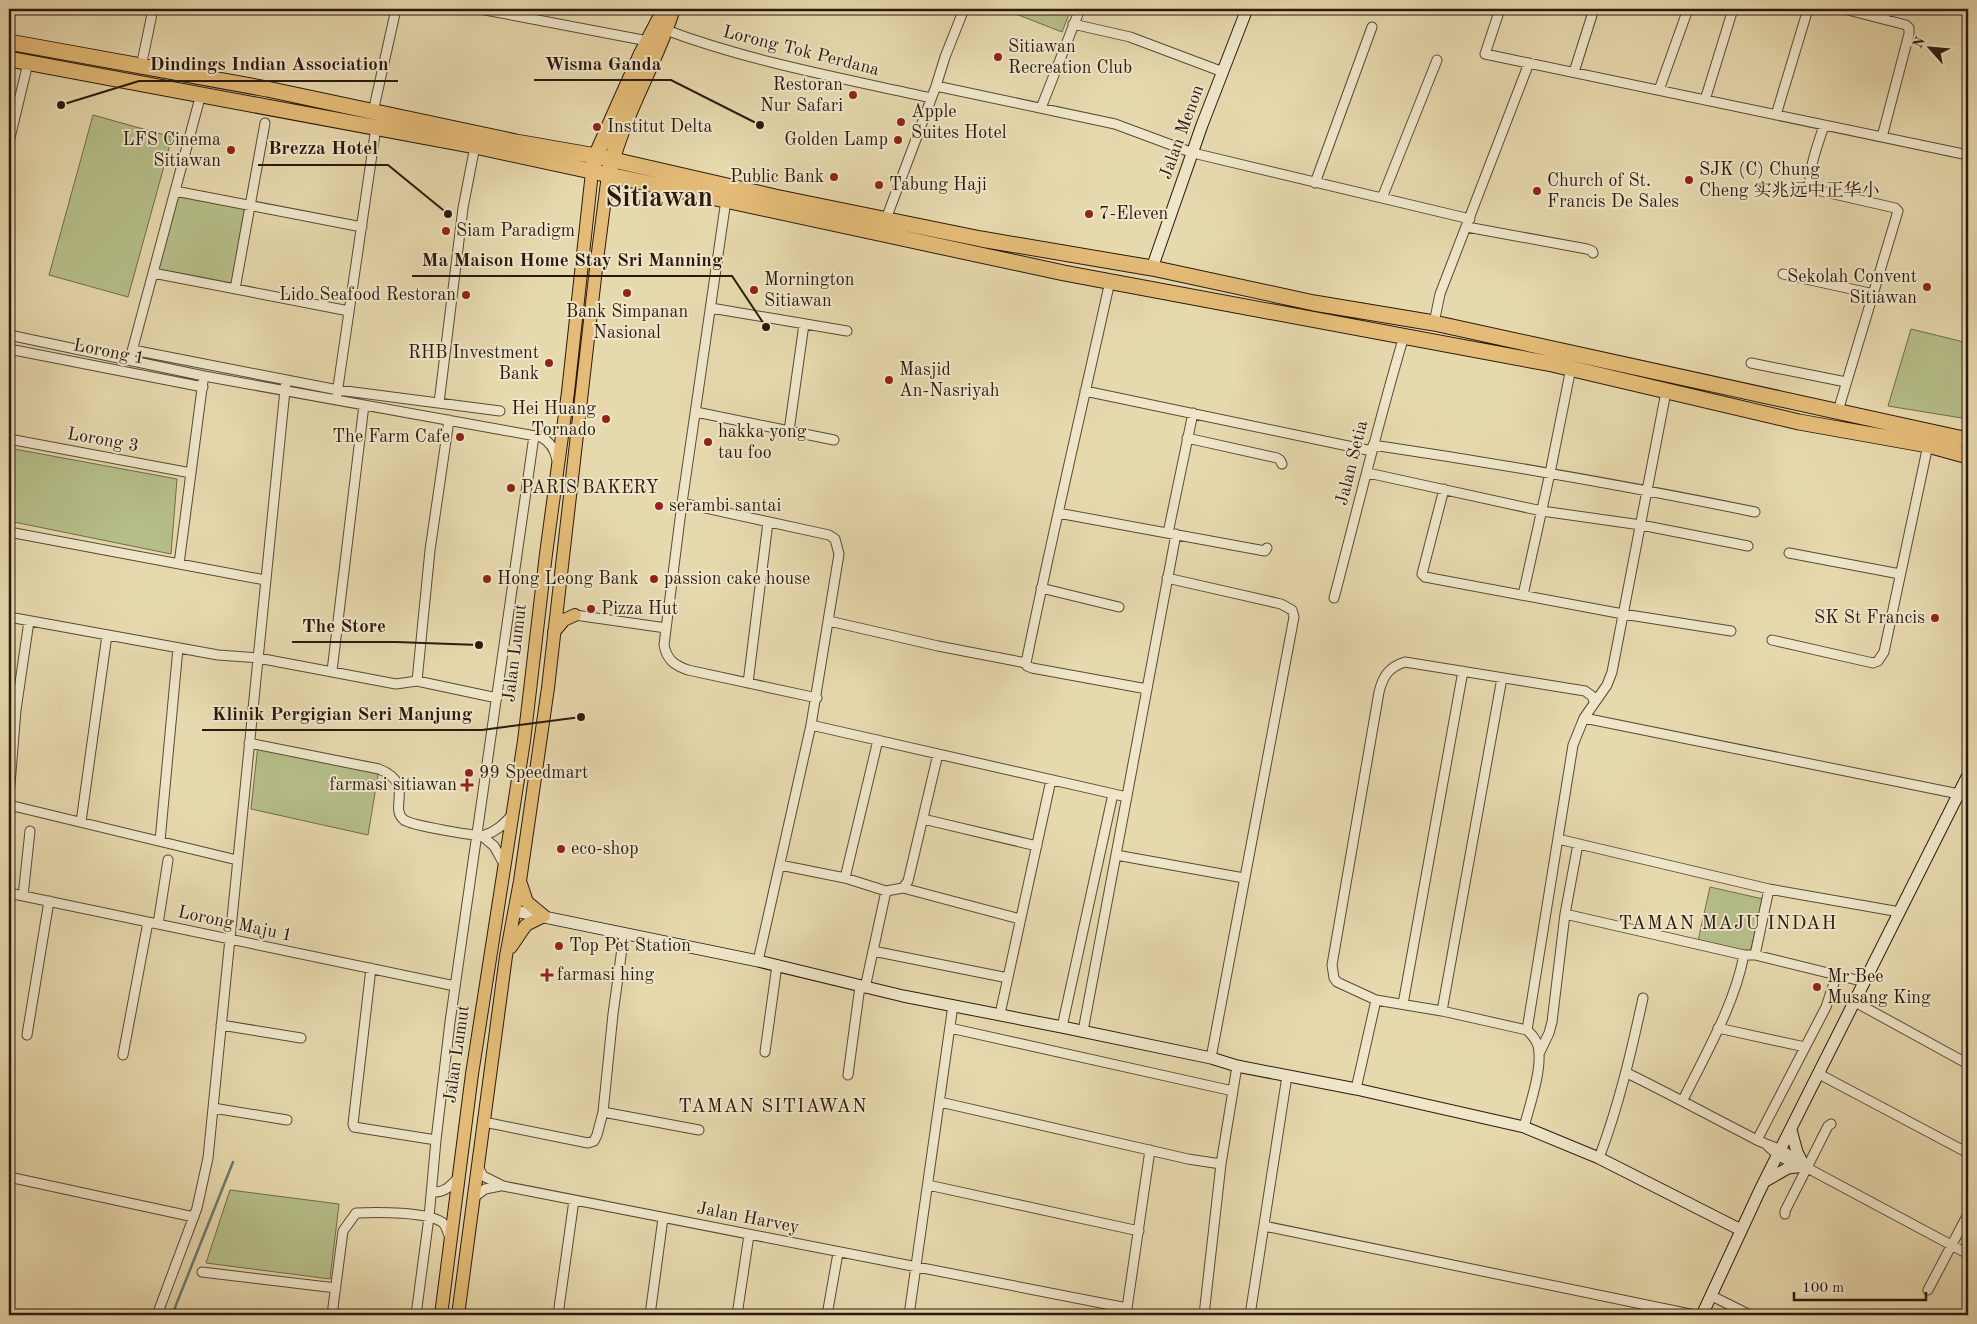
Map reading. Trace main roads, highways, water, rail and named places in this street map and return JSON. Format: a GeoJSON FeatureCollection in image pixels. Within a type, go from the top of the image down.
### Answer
{"type":"FeatureCollection","features":[{"type":"Feature","properties":{"kind":"highway","name":"Jalan Lumut"},"geometry":{"type":"LineString","coordinates":[[592,172],[596,156],[648,41],[665,9]]}},
{"type":"Feature","properties":{"kind":"highway","name":"Jalan Lumut"},"geometry":{"type":"LineString","coordinates":[[610,167],[666,30],[672,9]]}},
{"type":"Feature","properties":{"kind":"highway"},"geometry":{"type":"LineString","coordinates":[[9,42],[267,89],[475,146],[592,172],[610,167],[982,238],[1152,268],[1314,303],[1434,323],[1570,361],[1657,379],[1665,386],[1666,392],[1799,422],[1910,442],[1968,456]]}},
{"type":"Feature","properties":{"kind":"highway"},"geometry":{"type":"LineString","coordinates":[[9,59],[201,94],[596,156],[610,167],[726,200],[922,243],[1110,281],[1552,364],[1570,361],[1702,380],[1968,440]]}},
{"type":"Feature","properties":{"kind":"highway"},"geometry":{"type":"LineString","coordinates":[[982,238],[1055,260],[1098,269],[1105,272],[1110,281]]}},
{"type":"Feature","properties":{"kind":"highway"},"geometry":{"type":"LineString","coordinates":[[1152,268],[1153,274],[1160,280],[1219,293],[1243,306]]}},
{"type":"Feature","properties":{"kind":"highway"},"geometry":{"type":"LineString","coordinates":[[1314,303],[1338,314],[1396,324],[1400,326],[1404,336]]}},
{"type":"Feature","properties":{"kind":"highway"},"geometry":{"type":"LineString","coordinates":[[1434,323],[1435,330],[1441,336],[1498,347],[1552,364]]}},
{"type":"Feature","properties":{"kind":"highway"},"geometry":{"type":"LineString","coordinates":[[1702,380],[1705,392],[1710,395],[1772,409],[1799,422]]}},
{"type":"Feature","properties":{"kind":"highway"},"geometry":{"type":"LineString","coordinates":[[1838,411],[1840,417],[1910,442]]}},
{"type":"Feature","properties":{"kind":"main road","name":"Jalan Lumut"},"geometry":{"type":"LineString","coordinates":[[458,1315],[506,956],[520,881],[548,688],[596,260],[610,167]]}},
{"type":"Feature","properties":{"kind":"main road","name":"Jalan Lumut"},"geometry":{"type":"LineString","coordinates":[[441,1315],[492,938],[520,769],[568,392],[592,172]]}},
{"type":"Feature","properties":{"kind":"main road"},"geometry":{"type":"LineString","coordinates":[[554,633],[564,620],[575,615],[563,608],[558,597]]}},
{"type":"Feature","properties":{"kind":"main road"},"geometry":{"type":"LineString","coordinates":[[526,712],[535,711],[540,706],[548,688]]}},
{"type":"Feature","properties":{"kind":"main road"},"geometry":{"type":"LineString","coordinates":[[520,769],[526,748],[530,744],[540,742]]}},
{"type":"Feature","properties":{"kind":"main road"},"geometry":{"type":"LineString","coordinates":[[492,938],[501,920],[515,912],[507,902],[502,880]]}},
{"type":"Feature","properties":{"kind":"main road"},"geometry":{"type":"LineString","coordinates":[[506,956],[520,931],[526,925],[544,916],[527,902],[520,881]]}},
{"type":"Feature","properties":{"kind":"waterway"},"geometry":{"type":"LineString","coordinates":[[172,1315],[233,1162]]}},
{"type":"Feature","properties":{"kind":"place","name":"Sitiawan Recreation Club"},"geometry":{"type":"Point","coordinates":[998,57]}},
{"type":"Feature","properties":{"kind":"place","name":"Restoran Nur Safari"},"geometry":{"type":"Point","coordinates":[853,95]}},
{"type":"Feature","properties":{"kind":"place","name":"Dindings Indian Association"},"geometry":{"type":"Point","coordinates":[61,105]}},
{"type":"Feature","properties":{"kind":"place","name":"Apple Suites Hotel"},"geometry":{"type":"Point","coordinates":[901,122]}},
{"type":"Feature","properties":{"kind":"place","name":"Wisma Ganda"},"geometry":{"type":"Point","coordinates":[760,125]}},
{"type":"Feature","properties":{"kind":"place","name":"Institut Delta"},"geometry":{"type":"Point","coordinates":[597,127]}},
{"type":"Feature","properties":{"kind":"place","name":"Golden Lamp"},"geometry":{"type":"Point","coordinates":[898,140]}},
{"type":"Feature","properties":{"kind":"place","name":"LFS Cinema Sitiawan"},"geometry":{"type":"Point","coordinates":[231,150]}},
{"type":"Feature","properties":{"kind":"place","name":"Public Bank"},"geometry":{"type":"Point","coordinates":[834,177]}},
{"type":"Feature","properties":{"kind":"place","name":"SJK (C) Chung Cheng 实兆远中正华小"},"geometry":{"type":"Point","coordinates":[1689,180]}},
{"type":"Feature","properties":{"kind":"place","name":"Tabung Haji"},"geometry":{"type":"Point","coordinates":[879,185]}},
{"type":"Feature","properties":{"kind":"place","name":"Church of St. Francis De Sales"},"geometry":{"type":"Point","coordinates":[1537,191]}},
{"type":"Feature","properties":{"kind":"place","name":"Brezza Hotel"},"geometry":{"type":"Point","coordinates":[448,214]}},
{"type":"Feature","properties":{"kind":"place","name":"7-Eleven"},"geometry":{"type":"Point","coordinates":[1089,214]}},
{"type":"Feature","properties":{"kind":"place","name":"Siam Paradigm"},"geometry":{"type":"Point","coordinates":[446,231]}},
{"type":"Feature","properties":{"kind":"place","name":"Sekolah Convent Sitiawan"},"geometry":{"type":"Point","coordinates":[1927,287]}},
{"type":"Feature","properties":{"kind":"place","name":"Mornington Sitiawan"},"geometry":{"type":"Point","coordinates":[754,290]}},
{"type":"Feature","properties":{"kind":"place","name":"Bank Simpanan Nasional"},"geometry":{"type":"Point","coordinates":[627,293]}},
{"type":"Feature","properties":{"kind":"place","name":"Lido Seafood Restoran"},"geometry":{"type":"Point","coordinates":[466,295]}},
{"type":"Feature","properties":{"kind":"place","name":"Ma Maison Home Stay Sri Manning"},"geometry":{"type":"Point","coordinates":[766,327]}},
{"type":"Feature","properties":{"kind":"place","name":"RHB Investment Bank"},"geometry":{"type":"Point","coordinates":[549,363]}},
{"type":"Feature","properties":{"kind":"place","name":"Masjid An-Nasriyah"},"geometry":{"type":"Point","coordinates":[889,380]}},
{"type":"Feature","properties":{"kind":"place","name":"Hei Huang Tornado"},"geometry":{"type":"Point","coordinates":[606,419]}},
{"type":"Feature","properties":{"kind":"place","name":"The Farm Cafe"},"geometry":{"type":"Point","coordinates":[460,437]}},
{"type":"Feature","properties":{"kind":"place","name":"hakka yong tau foo"},"geometry":{"type":"Point","coordinates":[708,442]}},
{"type":"Feature","properties":{"kind":"place","name":"PARIS BAKERY"},"geometry":{"type":"Point","coordinates":[511,488]}},
{"type":"Feature","properties":{"kind":"place","name":"serambi santai"},"geometry":{"type":"Point","coordinates":[659,506]}},
{"type":"Feature","properties":{"kind":"place","name":"Hong Leong Bank"},"geometry":{"type":"Point","coordinates":[487,579]}},
{"type":"Feature","properties":{"kind":"place","name":"passion cake house"},"geometry":{"type":"Point","coordinates":[654,579]}},
{"type":"Feature","properties":{"kind":"place","name":"Pizza Hut"},"geometry":{"type":"Point","coordinates":[591,609]}},
{"type":"Feature","properties":{"kind":"place","name":"SK St Francis"},"geometry":{"type":"Point","coordinates":[1935,618]}},
{"type":"Feature","properties":{"kind":"place","name":"The Store"},"geometry":{"type":"Point","coordinates":[479,645]}},
{"type":"Feature","properties":{"kind":"place","name":"Klinik Pergigian Seri Manjung"},"geometry":{"type":"Point","coordinates":[581,717]}},
{"type":"Feature","properties":{"kind":"place","name":"99 Speedmart"},"geometry":{"type":"Point","coordinates":[469,773]}},
{"type":"Feature","properties":{"kind":"place","name":"farmasi sitiawan"},"geometry":{"type":"Point","coordinates":[467,785]}},
{"type":"Feature","properties":{"kind":"place","name":"eco-shop"},"geometry":{"type":"Point","coordinates":[561,849]}},
{"type":"Feature","properties":{"kind":"place","name":"Top Pet Station"},"geometry":{"type":"Point","coordinates":[559,946]}},
{"type":"Feature","properties":{"kind":"place","name":"farmasi hing"},"geometry":{"type":"Point","coordinates":[547,975]}},
{"type":"Feature","properties":{"kind":"place","name":"Mr Bee Musang King"},"geometry":{"type":"Point","coordinates":[1817,987]}},
{"type":"Feature","properties":{"kind":"district","name":"Sitiawan"},"geometry":{"type":"Point","coordinates":[659,199]}},
{"type":"Feature","properties":{"kind":"district","name":"TAMAN MAJU INDAH"},"geometry":{"type":"Point","coordinates":[1728,924]}},
{"type":"Feature","properties":{"kind":"district","name":"TAMAN SITIAWAN"},"geometry":{"type":"Point","coordinates":[773,1107]}}]}
